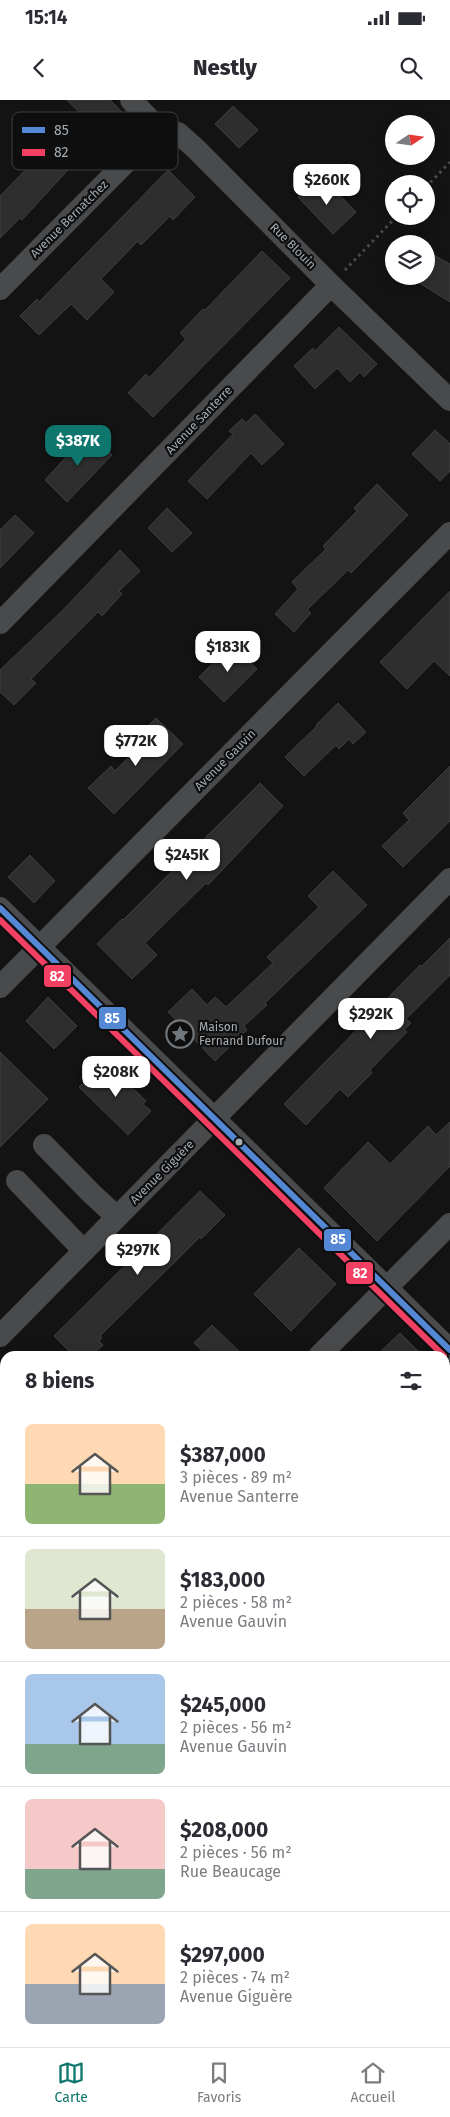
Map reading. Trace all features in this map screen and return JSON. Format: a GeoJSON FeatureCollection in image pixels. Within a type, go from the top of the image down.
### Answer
{"type":"FeatureCollection","features":[{"type":"Feature","properties":{"kind":"street","name":"Rue Blouin"},"geometry":{"type":"LineString","coordinates":[[131,100],[143,112]]}},
{"type":"Feature","properties":{"kind":"street","name":"Rue Blouin"},"geometry":{"type":"LineString","coordinates":[[178,133],[450,400]]}},
{"type":"Feature","properties":{"kind":"street","name":"Avenue Bernatchez"},"geometry":{"type":"LineString","coordinates":[[0,289],[118,170]]}},
{"type":"Feature","properties":{"kind":"street","name":"Avenue Santerre"},"geometry":{"type":"LineString","coordinates":[[0,622],[331,285]]}},
{"type":"Feature","properties":{"kind":"street","name":"Avenue Gauvin"},"geometry":{"type":"LineString","coordinates":[[0,987],[450,533]]}},
{"type":"Feature","properties":{"kind":"street","name":"Avenue Giguère"},"geometry":{"type":"LineString","coordinates":[[0,1336],[450,879]]}},
{"type":"Feature","properties":{"kind":"street"},"geometry":{"type":"LineString","coordinates":[[0,908],[450,1350]]}},
{"type":"Feature","properties":{"kind":"street"},"geometry":{"type":"LineString","coordinates":[[44,1145],[117,1217]]}},
{"type":"Feature","properties":{"kind":"street"},"geometry":{"type":"LineString","coordinates":[[17,1181],[84,1251]]}},
{"type":"Feature","properties":{"kind":"street"},"geometry":{"type":"LineString","coordinates":[[324,1351],[450,1224]]}},
{"type":"Feature","properties":{"kind":"path"},"geometry":{"type":"LineString","coordinates":[[435,177],[450,162]]}},
{"type":"Feature","properties":{"kind":"path"},"geometry":{"type":"LineString","coordinates":[[331,285],[388,225]]}},
{"type":"Feature","properties":{"kind":"building"},"geometry":{"type":"Polygon","coordinates":[[[67,100],[110,100],[122,112],[79,112],[67,100]]]}},
{"type":"Feature","properties":{"kind":"building"},"geometry":{"type":"Polygon","coordinates":[[[233,106],[258,130],[239,148],[215,124],[233,106]]]}},
{"type":"Feature","properties":{"kind":"building"},"geometry":{"type":"Polygon","coordinates":[[[25,170],[68,170],[22,220],[20,218],[0,238],[0,196],[25,170]]]}},
{"type":"Feature","properties":{"kind":"building"},"geometry":{"type":"Polygon","coordinates":[[[168,170],[195,197],[173,220],[170,216],[141,245],[138,241],[101,279],[114,292],[87,320],[71,304],[39,335],[20,316],[37,299],[39,302],[168,170]]]}},
{"type":"Feature","properties":{"kind":"building"},"geometry":{"type":"Polygon","coordinates":[[[316,179],[326,190],[331,186],[356,212],[333,234],[298,197],[316,179]]]}},
{"type":"Feature","properties":{"kind":"building"},"geometry":{"type":"Polygon","coordinates":[[[262,251],[290,278],[153,417],[128,393],[146,374],[149,378],[186,339],[180,333],[262,251]]]}},
{"type":"Feature","properties":{"kind":"building"},"geometry":{"type":"Polygon","coordinates":[[[435,256],[450,264],[450,302],[423,285],[435,285],[435,256]]]}},
{"type":"Feature","properties":{"kind":"building"},"geometry":{"type":"Polygon","coordinates":[[[339,327],[377,364],[364,377],[360,372],[350,382],[337,368],[315,389],[294,366],[313,348],[315,351],[339,327]]]}},
{"type":"Feature","properties":{"kind":"building"},"geometry":{"type":"Polygon","coordinates":[[[255,414],[284,444],[262,465],[251,453],[207,499],[188,481],[233,434],[229,431],[242,419],[246,423],[255,414]]]}},
{"type":"Feature","properties":{"kind":"building"},"geometry":{"type":"Polygon","coordinates":[[[435,430],[450,444],[450,471],[440,481],[412,454],[435,430]]]}},
{"type":"Feature","properties":{"kind":"building"},"geometry":{"type":"Polygon","coordinates":[[[89,432],[112,455],[67,502],[45,480],[89,432]]]}},
{"type":"Feature","properties":{"kind":"building"},"geometry":{"type":"Polygon","coordinates":[[[377,484],[408,515],[351,573],[348,570],[307,610],[311,613],[294,632],[275,614],[298,589],[292,582],[326,549],[323,546],[357,511],[354,508],[377,484]]]}},
{"type":"Feature","properties":{"kind":"building"},"geometry":{"type":"Polygon","coordinates":[[[167,508],[192,533],[172,552],[148,528],[167,508]]]}},
{"type":"Feature","properties":{"kind":"building"},"geometry":{"type":"Polygon","coordinates":[[[15,515],[34,533],[0,568],[0,530],[15,515]]]}},
{"type":"Feature","properties":{"kind":"building"},"geometry":{"type":"Polygon","coordinates":[[[120,550],[140,571],[119,591],[122,594],[102,616],[98,612],[31,679],[36,683],[14,705],[0,692],[0,670],[63,610],[120,550]]]}},
{"type":"Feature","properties":{"kind":"building"},"geometry":{"type":"Polygon","coordinates":[[[450,591],[450,676],[434,661],[407,689],[380,662],[450,591]]]}},
{"type":"Feature","properties":{"kind":"building"},"geometry":{"type":"Polygon","coordinates":[[[232,644],[257,669],[224,702],[199,677],[232,644]]]}},
{"type":"Feature","properties":{"kind":"building"},"geometry":{"type":"Polygon","coordinates":[[[338,703],[366,732],[353,744],[349,739],[339,749],[336,745],[304,776],[285,757],[338,703]]]}},
{"type":"Feature","properties":{"kind":"building"},"geometry":{"type":"Polygon","coordinates":[[[156,718],[183,744],[114,814],[88,788],[111,766],[115,771],[140,746],[134,740],[156,718]]]}},
{"type":"Feature","properties":{"kind":"building"},"geometry":{"type":"Polygon","coordinates":[[[450,766],[450,821],[403,867],[382,846],[409,820],[403,813],[450,766]]]}},
{"type":"Feature","properties":{"kind":"building"},"geometry":{"type":"Polygon","coordinates":[[[260,783],[283,806],[208,885],[206,883],[145,943],[157,955],[132,979],[97,944],[260,783]]]}},
{"type":"Feature","properties":{"kind":"building"},"geometry":{"type":"Polygon","coordinates":[[[30,855],[55,881],[34,903],[8,877],[30,855]]]}},
{"type":"Feature","properties":{"kind":"building"},"geometry":{"type":"Polygon","coordinates":[[[333,871],[367,905],[265,1003],[267,1005],[244,1026],[247,1030],[215,1061],[168,1012],[192,989],[207,1005],[215,997],[226,1007],[273,963],[267,957],[319,907],[308,896],[333,871]]]}},
{"type":"Feature","properties":{"kind":"building"},"geometry":{"type":"Polygon","coordinates":[[[450,938],[450,975],[406,1019],[411,1023],[404,1030],[407,1032],[370,1070],[372,1073],[348,1097],[340,1089],[306,1125],[284,1104],[420,965],[421,967],[450,938]]]}},
{"type":"Feature","properties":{"kind":"building"},"geometry":{"type":"Polygon","coordinates":[[[48,997],[77,1026],[54,1049],[26,1021],[48,997]]]}},
{"type":"Feature","properties":{"kind":"building"},"geometry":{"type":"Polygon","coordinates":[[[0,1052],[48,1099],[0,1147],[0,1052]]]}},
{"type":"Feature","properties":{"kind":"building"},"geometry":{"type":"Polygon","coordinates":[[[105,1061],[146,1101],[143,1104],[151,1111],[128,1135],[79,1087],[105,1061]]]}},
{"type":"Feature","properties":{"kind":"building"},"geometry":{"type":"Polygon","coordinates":[[[450,1122],[450,1166],[377,1241],[324,1188],[368,1142],[390,1164],[428,1126],[436,1135],[450,1122]]]}},
{"type":"Feature","properties":{"kind":"building"},"geometry":{"type":"Polygon","coordinates":[[[200,1191],[225,1215],[201,1239],[200,1237],[100,1336],[102,1338],[99,1341],[103,1345],[96,1351],[69,1351],[54,1336],[200,1191]]]}},
{"type":"Feature","properties":{"kind":"building"},"geometry":{"type":"Polygon","coordinates":[[[299,1248],[336,1284],[291,1331],[254,1294],[299,1248]]]}},
{"type":"Feature","properties":{"kind":"building"},"geometry":{"type":"Polygon","coordinates":[[[212,1325],[239,1351],[203,1351],[194,1343],[212,1325]]]}},
{"type":"Feature","properties":{"kind":"building"},"geometry":{"type":"Polygon","coordinates":[[[400,1333],[418,1351],[381,1351],[400,1333]]]}},
{"type":"Feature","properties":{"kind":"transit line","name":"85"},"geometry":{"type":"LineString","coordinates":[[0,908],[450,1350]]}},
{"type":"Feature","properties":{"kind":"transit line","name":"82"},"geometry":{"type":"LineString","coordinates":[[0,920],[439,1351]]}},
{"type":"Feature","properties":{"kind":"place","name":"Maison Fernand Dufour"},"geometry":{"type":"Point","coordinates":[180,1034]}}]}
